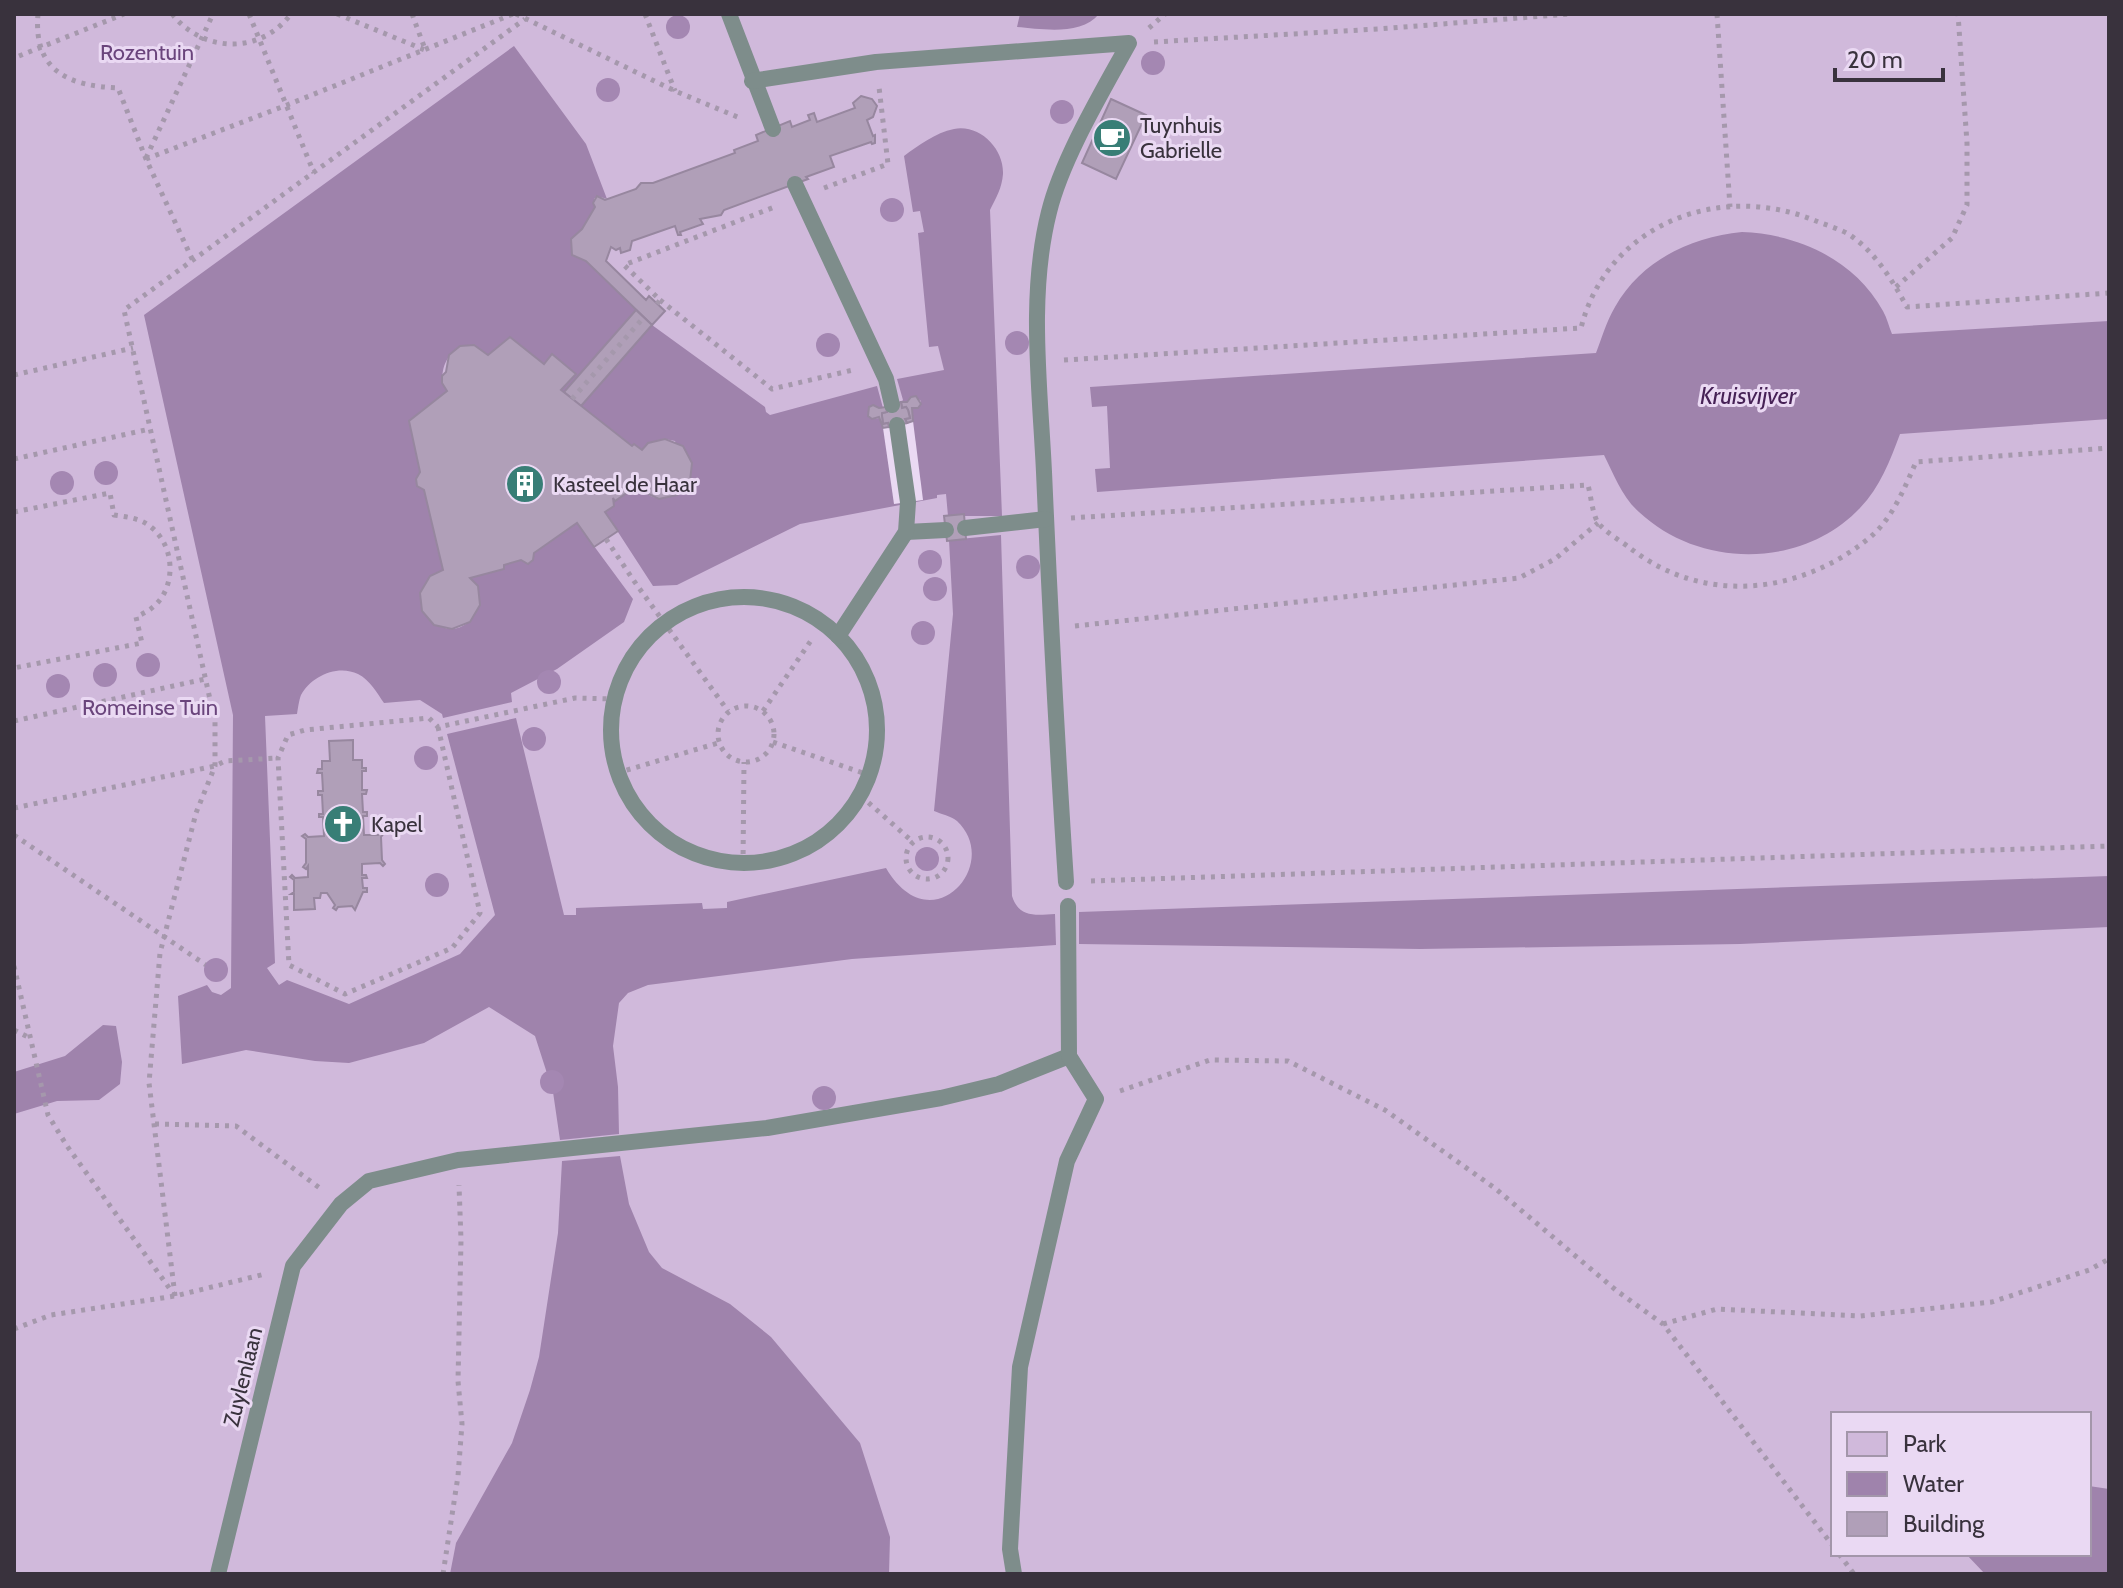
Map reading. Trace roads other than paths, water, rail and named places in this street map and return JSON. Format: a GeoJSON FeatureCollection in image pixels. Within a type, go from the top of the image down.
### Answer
{"type":"FeatureCollection","features":[{"type":"Feature","properties":{"kind":"lane"},"geometry":{"type":"LineString","coordinates":[[729,14],[752,81],[773,129]]}},
{"type":"Feature","properties":{"kind":"lane"},"geometry":{"type":"LineString","coordinates":[[752,81],[876,62],[1129,43],[1062,174],[1049,210],[1041,250],[1038,295],[1050,629],[1066,882]]}},
{"type":"Feature","properties":{"kind":"lane"},"geometry":{"type":"LineString","coordinates":[[798,191],[879,363],[892,405]]}},
{"type":"Feature","properties":{"kind":"lane"},"geometry":{"type":"LineString","coordinates":[[838,636],[906,532],[908,502],[897,425]]}},
{"type":"Feature","properties":{"kind":"lane"},"geometry":{"type":"LineString","coordinates":[[965,528],[1046,519]]}},
{"type":"Feature","properties":{"kind":"lane"},"geometry":{"type":"LineString","coordinates":[[906,532],[946,530]]}},
{"type":"Feature","properties":{"kind":"lane"},"geometry":{"type":"LineString","coordinates":[[744,596],[786,604],[823,623],[838,636],[861,667],[875,703],[877,742],[861,796],[828,834],[788,857],[743,864],[702,858],[666,839],[636,810],[617,773],[610,736],[614,699],[625,669],[643,643],[664,623],[703,603],[744,596]]}},
{"type":"Feature","properties":{"kind":"lane"},"geometry":{"type":"LineString","coordinates":[[1014,1574],[1010,1549],[1020,1367],[1067,1161],[1096,1099],[1069,1056],[1068,906]]}},
{"type":"Feature","properties":{"kind":"lane","name":"Zuylenlaan"},"geometry":{"type":"LineString","coordinates":[[218,1574],[293,1266],[341,1204],[369,1181],[458,1160],[767,1128],[941,1098],[999,1084],[1069,1056]]}},
{"type":"Feature","properties":{"kind":"water"},"geometry":{"type":"Polygon","coordinates":[[[1020,14],[1099,14],[1082,26],[1049,30],[1017,27],[1020,14]]]}},
{"type":"Feature","properties":{"kind":"water"},"geometry":{"type":"Polygon","coordinates":[[[514,46],[586,144],[607,199],[597,196],[594,199],[595,207],[582,229],[571,239],[572,255],[586,261],[652,325],[765,407],[770,415],[877,386],[883,408],[871,406],[868,416],[880,418],[883,428],[912,421],[912,408],[918,408],[921,401],[914,396],[907,402],[901,402],[897,379],[944,370],[938,346],[929,347],[918,233],[924,232],[920,211],[913,212],[904,156],[934,136],[954,129],[973,130],[989,140],[999,156],[1003,174],[990,210],[1002,516],[948,516],[946,494],[937,495],[937,498],[800,524],[677,585],[653,586],[605,512],[614,506],[613,498],[615,500],[631,491],[628,487],[636,482],[649,495],[663,498],[677,493],[690,481],[675,441],[665,439],[648,443],[642,450],[634,444],[632,446],[561,390],[575,373],[552,355],[544,364],[510,337],[488,355],[477,348],[466,346],[457,349],[445,363],[443,383],[447,391],[409,421],[420,472],[416,479],[417,486],[424,490],[443,570],[434,625],[454,629],[463,626],[474,615],[479,600],[470,578],[504,569],[504,565],[521,560],[528,564],[533,560],[534,553],[577,523],[633,599],[624,622],[557,669],[511,693],[512,702],[443,718],[442,714],[420,700],[384,703],[362,677],[342,670],[311,682],[301,695],[297,714],[265,716],[275,963],[267,968],[279,985],[287,980],[349,1004],[460,954],[495,915],[447,734],[516,718],[564,915],[576,915],[576,908],[702,903],[703,909],[727,908],[727,902],[886,868],[904,890],[923,899],[940,898],[956,890],[967,875],[972,857],[969,839],[957,821],[934,811],[953,614],[949,540],[1001,535],[1012,896],[1023,912],[1055,914],[1056,945],[852,959],[648,985],[628,993],[619,1003],[613,1046],[619,1134],[560,1140],[553,1092],[535,1036],[489,1007],[424,1043],[349,1063],[246,1050],[182,1064],[178,996],[207,985],[212,992],[221,995],[231,988],[233,715],[144,315],[514,46]]]}},
{"type":"Feature","properties":{"kind":"water","name":"Kruisvijver"},"geometry":{"type":"Polygon","coordinates":[[[1742,232],[1804,244],[1841,264],[1871,293],[1892,334],[2109,321],[2109,419],[1900,434],[1873,491],[1860,508],[1836,528],[1810,542],[1781,551],[1751,554],[1720,552],[1691,544],[1664,531],[1628,500],[1604,455],[1097,492],[1095,469],[1110,468],[1107,406],[1092,407],[1090,387],[1596,353],[1615,307],[1638,277],[1653,264],[1704,239],[1742,232]]]}},
{"type":"Feature","properties":{"kind":"water"},"geometry":{"type":"Polygon","coordinates":[[[2109,876],[2109,927],[1740,944],[1420,949],[1079,944],[1079,912],[2109,876]]]}},
{"type":"Feature","properties":{"kind":"water"},"geometry":{"type":"Polygon","coordinates":[[[103,1025],[116,1026],[122,1062],[120,1084],[99,1100],[57,1101],[14,1114],[14,1072],[65,1056],[103,1025]]]}},
{"type":"Feature","properties":{"kind":"water"},"geometry":{"type":"Polygon","coordinates":[[[620,1156],[629,1204],[649,1252],[662,1268],[730,1304],[771,1337],[860,1443],[890,1537],[889,1574],[450,1574],[456,1543],[512,1443],[539,1357],[558,1233],[562,1161],[620,1156]]]}},
{"type":"Feature","properties":{"kind":"water"},"geometry":{"type":"Polygon","coordinates":[[[2091,1486],[2109,1489],[2109,1574],[1985,1574],[1968,1556],[2091,1556],[2091,1486]]]}},
{"type":"Feature","properties":{"kind":"place","name":"Tuynhuis Gabrielle"},"geometry":{"type":"Point","coordinates":[1112,138]}},
{"type":"Feature","properties":{"kind":"place","name":"Kasteel de Haar"},"geometry":{"type":"Point","coordinates":[525,484]}},
{"type":"Feature","properties":{"kind":"place","name":"Kapel"},"geometry":{"type":"Point","coordinates":[343,824]}},
{"type":"Feature","properties":{"kind":"park label","name":"Rozentuin"},"geometry":{"type":"Point","coordinates":[147,52]}},
{"type":"Feature","properties":{"kind":"park label","name":"Romeinse Tuin"},"geometry":{"type":"Point","coordinates":[150,707]}}]}
